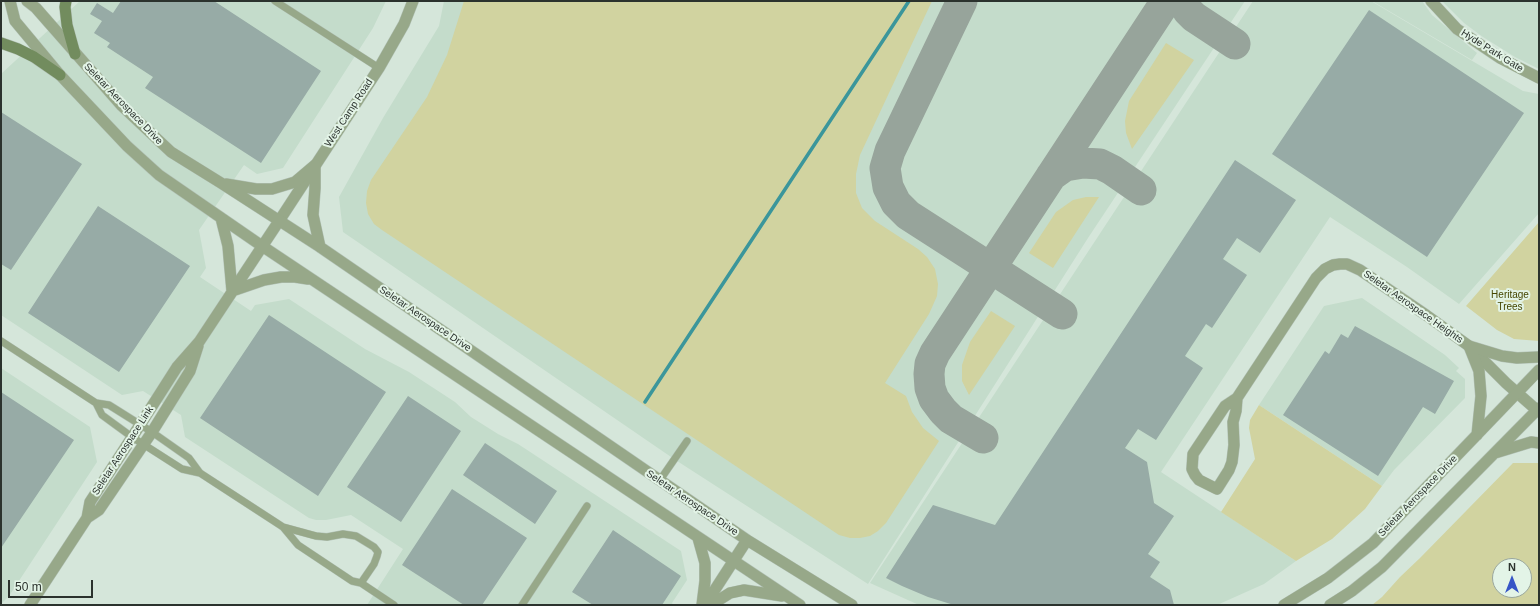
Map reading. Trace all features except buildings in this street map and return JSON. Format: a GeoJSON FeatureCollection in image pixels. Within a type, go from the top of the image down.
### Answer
{"type":"FeatureCollection","features":[{"type":"Feature","properties":{"kind":"main road"},"geometry":{"type":"LineString","coordinates":[[66,1],[65,7],[67,25],[75,54]]}},
{"type":"Feature","properties":{"kind":"main road"},"geometry":{"type":"LineString","coordinates":[[1,43],[34,56],[60,75]]}},
{"type":"Feature","properties":{"kind":"street"},"geometry":{"type":"LineString","coordinates":[[10,1],[15,20],[60,75],[127,146],[159,175],[312,280],[800,605]]}},
{"type":"Feature","properties":{"kind":"street","name":"Seletar Aerospace Drive"},"geometry":{"type":"LineString","coordinates":[[27,1],[36,8],[122,106],[171,152],[320,247],[747,540],[852,605]]}},
{"type":"Feature","properties":{"kind":"street","name":"West Camp Road"},"geometry":{"type":"LineString","coordinates":[[279,221],[379,68],[404,24],[413,1]]}},
{"type":"Feature","properties":{"kind":"street","name":"Hyde Park Gate"},"geometry":{"type":"LineString","coordinates":[[1431,1],[1457,29],[1500,58],[1539,78]]}},
{"type":"Feature","properties":{"kind":"street"},"geometry":{"type":"LineString","coordinates":[[221,183],[256,189],[272,189],[295,182],[315,165]]}},
{"type":"Feature","properties":{"kind":"street"},"geometry":{"type":"LineString","coordinates":[[315,165],[313,215],[320,247]]}},
{"type":"Feature","properties":{"kind":"street"},"geometry":{"type":"LineString","coordinates":[[221,218],[228,246],[232,291],[264,280],[277,278],[295,277],[312,280]]}},
{"type":"Feature","properties":{"kind":"street","name":"Seletar Aerospace Link"},"geometry":{"type":"LineString","coordinates":[[30,605],[87,518],[90,502],[177,367],[199,342],[279,221]]}},
{"type":"Feature","properties":{"kind":"street","name":"Seletar Aerospace Heights"},"geometry":{"type":"LineString","coordinates":[[1237,398],[1233,422],[1234,445],[1232,462],[1229,470],[1216,489],[1198,480],[1194,475],[1192,469],[1193,454],[1224,406],[1237,398],[1316,278],[1325,269],[1333,265],[1347,264],[1360,270],[1470,346],[1517,392],[1538,410]]}},
{"type":"Feature","properties":{"kind":"street","name":"Seletar Aerospace Link"},"geometry":{"type":"LineString","coordinates":[[87,518],[100,510],[152,432],[190,371],[199,342]]}},
{"type":"Feature","properties":{"kind":"street"},"geometry":{"type":"LineString","coordinates":[[1470,346],[1502,356],[1517,358],[1539,357]]}},
{"type":"Feature","properties":{"kind":"street"},"geometry":{"type":"LineString","coordinates":[[1470,346],[1479,371],[1481,396],[1476,435]]}},
{"type":"Feature","properties":{"kind":"street","name":"Seletar Aerospace Drive"},"geometry":{"type":"LineString","coordinates":[[1284,605],[1328,578],[1373,543],[1539,370]]}},
{"type":"Feature","properties":{"kind":"street"},"geometry":{"type":"LineString","coordinates":[[1330,605],[1352,591],[1382,567],[1538,410]]}},
{"type":"Feature","properties":{"kind":"street"},"geometry":{"type":"LineString","coordinates":[[1492,455],[1518,445],[1531,442],[1539,443]]}},
{"type":"Feature","properties":{"kind":"street"},"geometry":{"type":"LineString","coordinates":[[698,538],[705,563],[705,581],[702,605]]}},
{"type":"Feature","properties":{"kind":"street"},"geometry":{"type":"LineString","coordinates":[[705,605],[747,540]]}},
{"type":"Feature","properties":{"kind":"street"},"geometry":{"type":"LineString","coordinates":[[711,605],[730,594],[744,590],[787,597]]}},
{"type":"Feature","properties":{"kind":"lane"},"geometry":{"type":"LineString","coordinates":[[276,1],[379,68]]}},
{"type":"Feature","properties":{"kind":"lane"},"geometry":{"type":"LineString","coordinates":[[1,341],[96,403],[109,404],[152,432],[189,458],[200,472],[283,527],[298,544],[352,581],[361,583],[394,605]]}},
{"type":"Feature","properties":{"kind":"lane"},"geometry":{"type":"LineString","coordinates":[[96,403],[102,415],[132,437],[182,469],[200,472]]}},
{"type":"Feature","properties":{"kind":"lane"},"geometry":{"type":"LineString","coordinates":[[660,480],[687,441]]}},
{"type":"Feature","properties":{"kind":"lane"},"geometry":{"type":"LineString","coordinates":[[522,605],[587,506]]}},
{"type":"Feature","properties":{"kind":"lane"},"geometry":{"type":"LineString","coordinates":[[283,527],[316,536],[327,537],[343,534],[356,536],[374,547],[378,552],[378,556],[361,583]]}},
{"type":"Feature","properties":{"kind":"shaded area"},"geometry":{"type":"Polygon","coordinates":[[[80,1],[386,1],[373,28],[283,168],[257,174],[244,165],[199,230],[206,268],[200,277],[251,311],[255,305],[289,299],[365,349],[409,372],[455,402],[471,417],[498,434],[518,444],[681,551],[687,580],[672,603],[673,605],[367,605],[403,549],[351,515],[326,520],[309,518],[185,437],[181,415],[143,391],[122,395],[1,315],[1,74],[80,1]]]}},
{"type":"Feature","properties":{"kind":"shaded area"},"geometry":{"type":"Polygon","coordinates":[[[444,1],[1245,1],[1088,238],[868,584],[674,459],[343,232],[339,197],[383,118],[439,26],[444,1]]]}},
{"type":"Feature","properties":{"kind":"shaded area"},"geometry":{"type":"Polygon","coordinates":[[[1253,1],[1371,1],[1523,91],[1539,94],[1539,213],[1459,304],[1407,267],[1330,217],[1161,472],[1296,561],[1264,584],[1217,605],[919,605],[870,583],[1253,1]]]}},
{"type":"Feature","properties":{"kind":"shaded area"},"geometry":{"type":"Polygon","coordinates":[[[1372,1],[1422,1],[1432,15],[1477,53],[1472,60],[1372,1]]]}},
{"type":"Feature","properties":{"kind":"shaded area"},"geometry":{"type":"Polygon","coordinates":[[[1442,1],[1539,1],[1539,69],[1515,57],[1483,37],[1464,23],[1442,1]]]}},
{"type":"Feature","properties":{"kind":"shaded area"},"geometry":{"type":"Polygon","coordinates":[[[1362,298],[1445,355],[1459,368],[1456,371],[1465,379],[1465,398],[1394,470],[1382,486],[1259,405],[1324,306],[1362,298]]]}},
{"type":"Feature","properties":{"kind":"shaded area"},"geometry":{"type":"Polygon","coordinates":[[[1,368],[90,427],[97,462],[9,596],[1,604],[1,368]]]}},
{"type":"Feature","properties":{"kind":"green space"},"geometry":{"type":"Polygon","coordinates":[[[464,1],[932,1],[860,155],[856,174],[856,193],[862,208],[875,221],[918,249],[927,257],[935,269],[938,284],[937,296],[929,314],[885,383],[906,396],[912,412],[923,428],[939,441],[886,523],[878,531],[870,536],[860,538],[850,538],[839,535],[374,224],[368,214],[366,203],[367,191],[371,180],[427,97],[447,55],[464,1]]]}},
{"type":"Feature","properties":{"kind":"green space"},"geometry":{"type":"Polygon","coordinates":[[[1166,43],[1194,60],[1132,149],[1126,133],[1125,121],[1129,101],[1166,43]]]}},
{"type":"Feature","properties":{"kind":"green space"},"geometry":{"type":"Polygon","coordinates":[[[1086,197],[1099,197],[1053,268],[1029,253],[1056,212],[1073,200],[1086,197]]]}},
{"type":"Feature","properties":{"kind":"green space","name":"Heritage Trees"},"geometry":{"type":"Polygon","coordinates":[[[1539,222],[1539,341],[1514,339],[1497,330],[1466,306],[1539,222]]]}},
{"type":"Feature","properties":{"kind":"green space"},"geometry":{"type":"Polygon","coordinates":[[[991,311],[1015,326],[969,395],[962,381],[962,365],[970,342],[991,311]]]}},
{"type":"Feature","properties":{"kind":"green space"},"geometry":{"type":"Polygon","coordinates":[[[1259,405],[1382,486],[1365,509],[1332,539],[1296,561],[1221,512],[1255,459],[1249,428],[1250,420],[1259,405]]]}},
{"type":"Feature","properties":{"kind":"green space"},"geometry":{"type":"Polygon","coordinates":[[[1513,463],[1539,463],[1539,605],[1372,605],[1382,597],[1513,463]]]}},
{"type":"Feature","properties":{"kind":"waterway"},"geometry":{"type":"LineString","coordinates":[[645,402],[909,1]]}},
{"type":"Feature","properties":{"kind":"taxiway"},"geometry":{"type":"LineString","coordinates":[[962,1],[890,151],[885,168],[888,187],[896,203],[908,215],[1062,314]]}},
{"type":"Feature","properties":{"kind":"taxiway"},"geometry":{"type":"LineString","coordinates":[[983,438],[951,419],[934,399],[930,388],[930,364],[935,353],[1166,1]]}},
{"type":"Feature","properties":{"kind":"taxiway"},"geometry":{"type":"LineString","coordinates":[[1182,1],[1194,17],[1235,44]]}},
{"type":"Feature","properties":{"kind":"taxiway"},"geometry":{"type":"LineString","coordinates":[[1051,176],[1065,166],[1083,163],[1100,164],[1112,170],[1141,190]]}}]}
